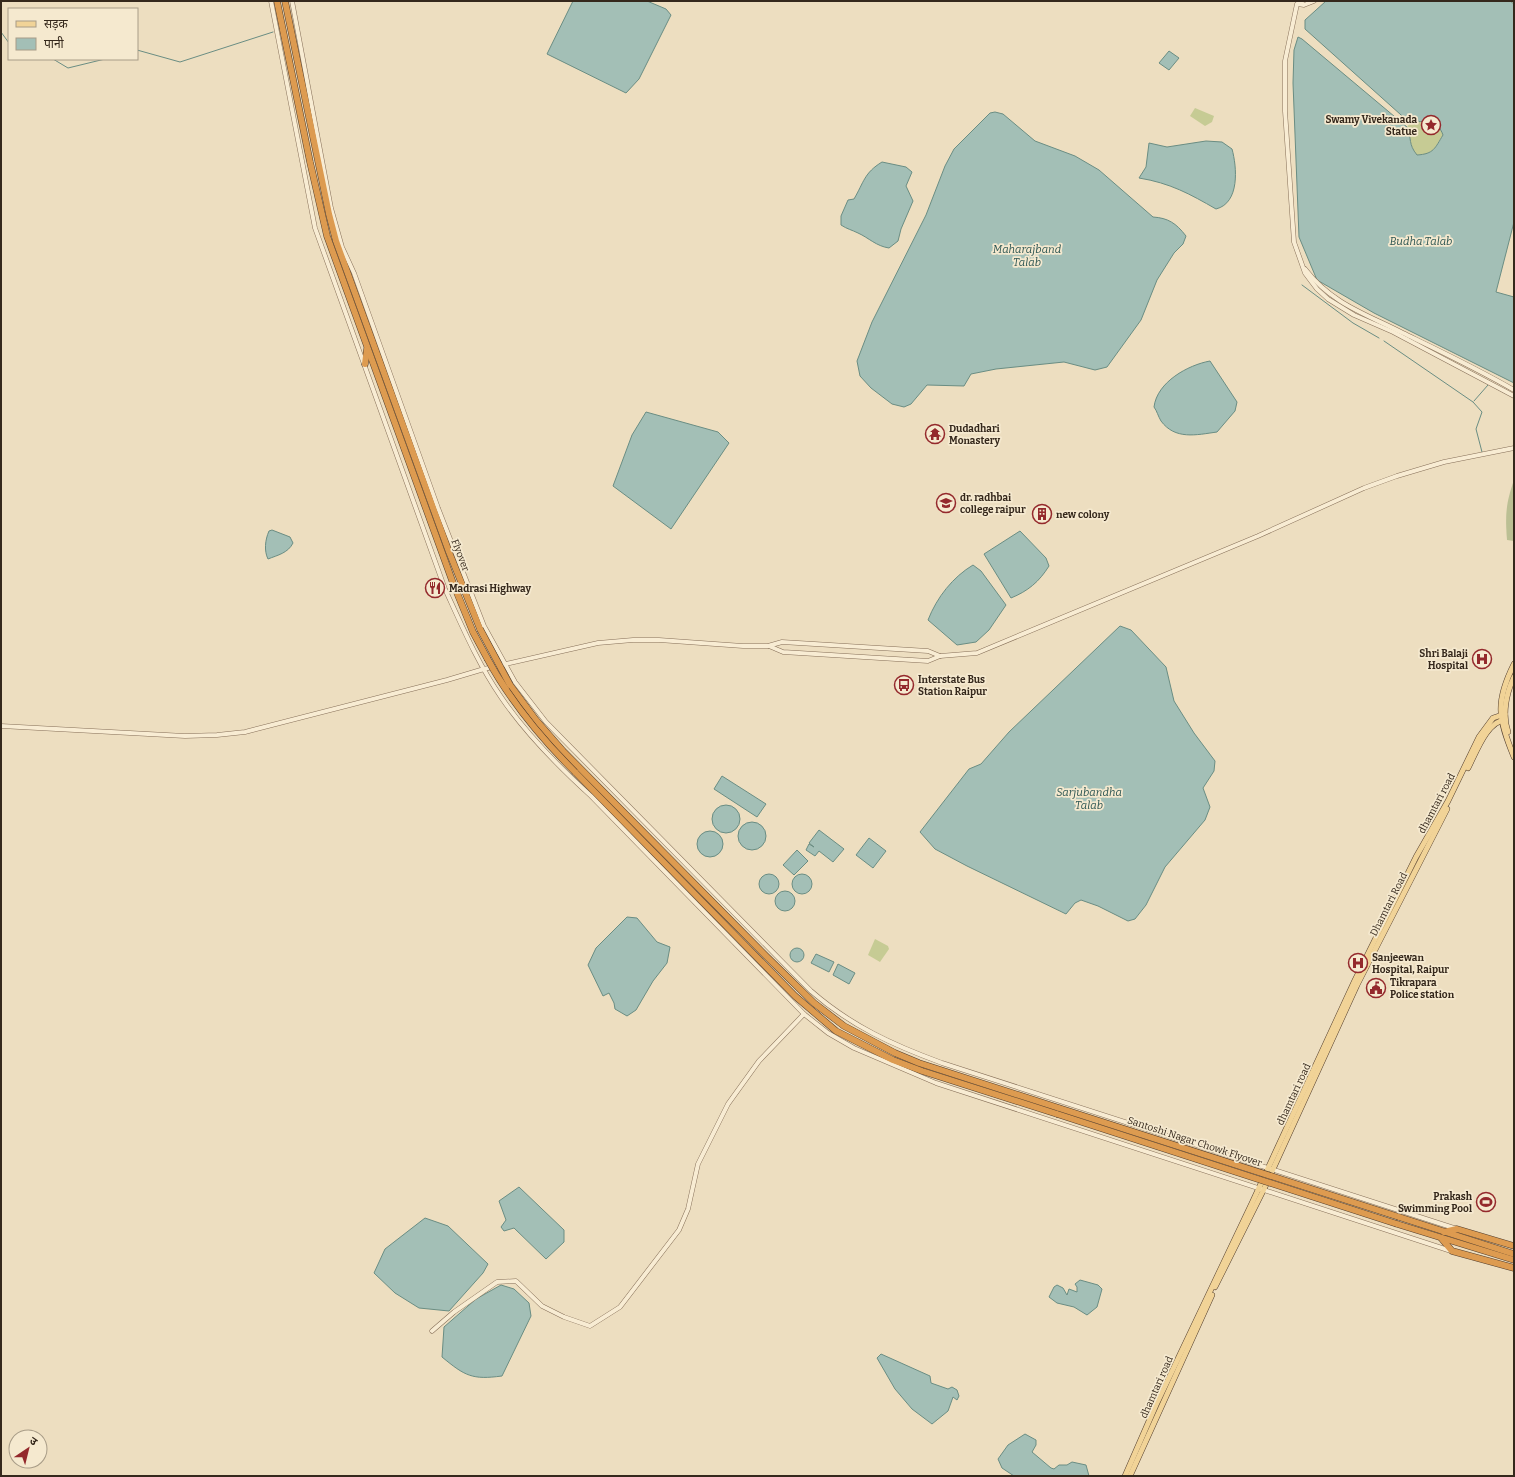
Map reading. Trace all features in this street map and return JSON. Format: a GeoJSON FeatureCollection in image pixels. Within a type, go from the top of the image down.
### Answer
{"type":"FeatureCollection","features":[{"type":"Feature","properties":{"kind":"highway","name":"Flyover"},"geometry":{"type":"LineString","coordinates":[[278,1],[321,215],[337,267],[453,583],[473,632],[497,676],[515,704],[547,743],[608,795],[814,1003],[844,1026],[868,1040],[895,1053],[940,1070]]}},
{"type":"Feature","properties":{"kind":"highway","name":"Flyover"},"geometry":{"type":"LineString","coordinates":[[285,1],[329,214],[336,241],[449,552],[480,629],[510,685],[536,720],[577,769],[593,794],[794,996],[836,1031],[856,1043],[944,1081]]}},
{"type":"Feature","properties":{"kind":"highway"},"geometry":{"type":"LineString","coordinates":[[370,334],[377,341]]}},
{"type":"Feature","properties":{"kind":"highway"},"geometry":{"type":"LineString","coordinates":[[364,364],[367,348]]}},
{"type":"Feature","properties":{"kind":"highway"},"geometry":{"type":"LineString","coordinates":[[608,795],[614,791]]}},
{"type":"Feature","properties":{"kind":"highway"},"geometry":{"type":"LineString","coordinates":[[940,1070],[942,1063]]}},
{"type":"Feature","properties":{"kind":"highway","name":"Santoshi Nagar Chowk Flyover"},"geometry":{"type":"LineString","coordinates":[[940,1070],[1058,1111],[1480,1248]]}},
{"type":"Feature","properties":{"kind":"highway","name":"Santoshi Nagar Chowk Flyover"},"geometry":{"type":"LineString","coordinates":[[944,1081],[1058,1111]]}},
{"type":"Feature","properties":{"kind":"highway"},"geometry":{"type":"LineString","coordinates":[[1514,1246],[1458,1229],[1442,1235],[1452,1251],[1514,1268]]}},
{"type":"Feature","properties":{"kind":"highway"},"geometry":{"type":"LineString","coordinates":[[1480,1248],[1514,1254]]}},
{"type":"Feature","properties":{"kind":"highway"},"geometry":{"type":"LineString","coordinates":[[1480,1248],[1514,1260]]}},
{"type":"Feature","properties":{"kind":"main road"},"geometry":{"type":"LineString","coordinates":[[1514,664],[1503,687],[1503,717],[1514,756]]}},
{"type":"Feature","properties":{"kind":"main road"},"geometry":{"type":"LineString","coordinates":[[1514,677],[1503,717],[1514,746]]}},
{"type":"Feature","properties":{"kind":"main road","name":"dhamtari road"},"geometry":{"type":"LineString","coordinates":[[1270,1169],[1361,968],[1416,857],[1487,724],[1503,717]]}},
{"type":"Feature","properties":{"kind":"main road","name":"Dhamtari Road"},"geometry":{"type":"LineString","coordinates":[[1270,1169],[1357,985],[1419,861],[1489,729],[1503,717]]}},
{"type":"Feature","properties":{"kind":"main road"},"geometry":{"type":"LineString","coordinates":[[1130,1476],[1270,1169]]}},
{"type":"Feature","properties":{"kind":"main road","name":"dhamtari road"},"geometry":{"type":"LineString","coordinates":[[1125,1476],[1166,1384],[1262,1189]]}},
{"type":"Feature","properties":{"kind":"street"},"geometry":{"type":"LineString","coordinates":[[271,1],[315,228],[444,589],[484,669],[501,698],[528,732],[561,769],[593,794],[804,1014],[828,1033],[854,1048],[944,1081],[1262,1189],[1452,1251]]}},
{"type":"Feature","properties":{"kind":"street"},"geometry":{"type":"LineString","coordinates":[[292,1],[332,213],[342,247],[354,273],[377,341],[484,626],[504,665],[515,682],[546,722],[806,986],[828,1006],[848,1020],[871,1033],[904,1049],[942,1063],[1458,1229]]}},
{"type":"Feature","properties":{"kind":"street"},"geometry":{"type":"LineString","coordinates":[[1296,3],[1303,1]]}},
{"type":"Feature","properties":{"kind":"street"},"geometry":{"type":"LineString","coordinates":[[1296,3],[1304,5],[1314,1]]}},
{"type":"Feature","properties":{"kind":"street"},"geometry":{"type":"LineString","coordinates":[[1296,3],[1285,60],[1285,111],[1294,242],[1305,273],[1317,289],[1339,306],[1361,318],[1393,332],[1514,396]]}},
{"type":"Feature","properties":{"kind":"street"},"geometry":{"type":"LineString","coordinates":[[1300,260],[1316,282],[1340,302],[1416,339],[1514,390]]}},
{"type":"Feature","properties":{"kind":"street"},"geometry":{"type":"LineString","coordinates":[[768,646],[783,652],[928,661],[940,656],[964,655],[987,650],[1258,536],[1364,488],[1397,476],[1444,462],[1514,448]]}},
{"type":"Feature","properties":{"kind":"street"},"geometry":{"type":"LineString","coordinates":[[1,726],[185,736],[217,736],[245,732],[447,680],[484,669],[598,643],[633,640],[743,646],[768,646],[782,642],[928,650],[940,656]]}},
{"type":"Feature","properties":{"kind":"street"},"geometry":{"type":"LineString","coordinates":[[928,650],[928,661]]}},
{"type":"Feature","properties":{"kind":"street"},"geometry":{"type":"LineString","coordinates":[[432,1331],[454,1312],[497,1282],[516,1281],[542,1306],[564,1317],[590,1326],[620,1307],[679,1230],[688,1209],[698,1164],[731,1099],[759,1061],[804,1014]]}},
{"type":"Feature","properties":{"kind":"green space"},"geometry":{"type":"Polygon","coordinates":[[[1195,108],[1214,116],[1212,122],[1205,126],[1190,116],[1195,108]]]}},
{"type":"Feature","properties":{"kind":"green space"},"geometry":{"type":"Polygon","coordinates":[[[1425,121],[1436,125],[1443,135],[1436,147],[1431,152],[1417,155],[1411,144],[1407,127],[1410,123],[1425,121]]]}},
{"type":"Feature","properties":{"kind":"green space"},"geometry":{"type":"Polygon","coordinates":[[[1514,480],[1514,541],[1507,540],[1506,523],[1509,495],[1514,480]]]}},
{"type":"Feature","properties":{"kind":"green space"},"geometry":{"type":"Polygon","coordinates":[[[875,939],[888,946],[889,949],[880,962],[868,955],[875,939]]]}},
{"type":"Feature","properties":{"kind":"water"},"geometry":{"type":"Polygon","coordinates":[[[573,1],[647,1],[666,9],[671,15],[639,79],[626,93],[547,54],[573,1]]]}},
{"type":"Feature","properties":{"kind":"water","name":"Budha Talab"},"geometry":{"type":"Polygon","coordinates":[[[1326,1],[1510,1],[1514,4],[1514,222],[1496,292],[1514,297],[1514,383],[1374,313],[1317,280],[1299,237],[1293,83],[1294,50],[1298,37],[1407,127],[1411,144],[1417,155],[1431,152],[1436,147],[1443,135],[1438,126],[1430,122],[1410,123],[1305,29],[1305,20],[1326,1]]]}},
{"type":"Feature","properties":{"kind":"water"},"geometry":{"type":"Polygon","coordinates":[[[1169,51],[1179,58],[1169,70],[1159,63],[1169,51]]]}},
{"type":"Feature","properties":{"kind":"water","name":"Maharajband Talab"},"geometry":{"type":"Polygon","coordinates":[[[995,112],[1003,114],[1035,141],[1075,156],[1099,170],[1153,217],[1171,222],[1186,236],[1183,244],[1174,253],[1157,280],[1141,320],[1107,367],[1095,370],[1064,362],[996,369],[971,374],[964,386],[927,385],[911,404],[904,407],[892,404],[871,388],[860,376],[857,361],[872,322],[926,215],[945,166],[954,149],[990,113],[995,112]]]}},
{"type":"Feature","properties":{"kind":"water"},"geometry":{"type":"Polygon","coordinates":[[[1206,141],[1222,142],[1232,149],[1234,156],[1235,184],[1229,200],[1224,205],[1216,209],[1170,186],[1139,178],[1146,167],[1149,143],[1167,147],[1206,141]]]}},
{"type":"Feature","properties":{"kind":"water"},"geometry":{"type":"Polygon","coordinates":[[[882,162],[906,167],[912,172],[906,186],[913,201],[901,229],[898,241],[889,248],[876,244],[862,235],[841,225],[841,216],[848,200],[854,199],[871,170],[882,162]]]}},
{"type":"Feature","properties":{"kind":"water"},"geometry":{"type":"Polygon","coordinates":[[[1210,361],[1237,402],[1235,411],[1217,432],[1194,435],[1179,434],[1167,427],[1161,421],[1154,407],[1156,398],[1167,383],[1175,376],[1192,366],[1210,361]]]}},
{"type":"Feature","properties":{"kind":"water"},"geometry":{"type":"Polygon","coordinates":[[[646,412],[718,432],[729,443],[671,529],[613,486],[632,435],[646,412]]]}},
{"type":"Feature","properties":{"kind":"water"},"geometry":{"type":"Polygon","coordinates":[[[272,530],[290,537],[293,543],[286,551],[268,559],[266,553],[266,542],[269,531],[272,530]]]}},
{"type":"Feature","properties":{"kind":"water"},"geometry":{"type":"Polygon","coordinates":[[[1020,531],[1046,558],[1049,566],[1033,585],[1011,598],[984,554],[1020,531]]]}},
{"type":"Feature","properties":{"kind":"water"},"geometry":{"type":"Polygon","coordinates":[[[973,565],[981,571],[1006,605],[989,630],[976,642],[957,645],[928,620],[936,603],[946,588],[959,575],[973,565]]]}},
{"type":"Feature","properties":{"kind":"water","name":"Sarjubandha Talab"},"geometry":{"type":"Polygon","coordinates":[[[1120,626],[1131,630],[1166,667],[1174,701],[1194,733],[1215,761],[1214,771],[1203,788],[1210,807],[1205,820],[1165,867],[1146,905],[1135,919],[1128,921],[1098,906],[1081,900],[1075,903],[1066,914],[935,849],[920,832],[969,769],[981,764],[1009,732],[1120,626]]]}},
{"type":"Feature","properties":{"kind":"water"},"geometry":{"type":"Polygon","coordinates":[[[722,776],[766,804],[757,817],[714,789],[722,776]]]}},
{"type":"Feature","properties":{"kind":"water"},"geometry":{"type":"Polygon","coordinates":[[[726,805],[736,809],[740,819],[736,829],[726,833],[716,829],[712,819],[716,809],[726,805]]]}},
{"type":"Feature","properties":{"kind":"water"},"geometry":{"type":"Polygon","coordinates":[[[752,822],[762,826],[766,836],[762,846],[752,850],[742,846],[738,836],[742,826],[752,822]]]}},
{"type":"Feature","properties":{"kind":"water"},"geometry":{"type":"Polygon","coordinates":[[[819,830],[844,849],[833,862],[819,851],[815,856],[806,850],[809,844],[814,847],[809,843],[819,830]]]}},
{"type":"Feature","properties":{"kind":"water"},"geometry":{"type":"Polygon","coordinates":[[[710,831],[720,834],[723,844],[720,854],[710,857],[700,854],[697,844],[700,834],[710,831]]]}},
{"type":"Feature","properties":{"kind":"water"},"geometry":{"type":"Polygon","coordinates":[[[869,838],[886,851],[873,868],[856,855],[869,838]]]}},
{"type":"Feature","properties":{"kind":"water"},"geometry":{"type":"Polygon","coordinates":[[[797,850],[808,861],[794,875],[783,865],[797,850]]]}},
{"type":"Feature","properties":{"kind":"water"},"geometry":{"type":"Polygon","coordinates":[[[769,874],[776,877],[779,884],[776,891],[769,894],[762,891],[759,884],[762,877],[769,874]]]}},
{"type":"Feature","properties":{"kind":"water"},"geometry":{"type":"Polygon","coordinates":[[[802,874],[809,877],[812,884],[809,891],[802,894],[795,891],[792,884],[795,877],[802,874]]]}},
{"type":"Feature","properties":{"kind":"water"},"geometry":{"type":"Polygon","coordinates":[[[785,891],[792,894],[795,901],[792,908],[785,911],[778,908],[775,901],[778,894],[785,891]]]}},
{"type":"Feature","properties":{"kind":"water"},"geometry":{"type":"Polygon","coordinates":[[[627,917],[637,918],[657,942],[670,947],[667,963],[653,981],[636,1010],[627,1016],[615,1009],[609,993],[603,996],[588,965],[596,948],[627,917]]]}},
{"type":"Feature","properties":{"kind":"water"},"geometry":{"type":"Polygon","coordinates":[[[794,948],[800,948],[804,952],[804,958],[800,962],[794,962],[790,958],[790,952],[794,948]]]}},
{"type":"Feature","properties":{"kind":"water"},"geometry":{"type":"Polygon","coordinates":[[[816,954],[834,962],[829,972],[811,963],[816,954]]]}},
{"type":"Feature","properties":{"kind":"water"},"geometry":{"type":"Polygon","coordinates":[[[838,964],[855,973],[849,984],[833,975],[838,964]]]}},
{"type":"Feature","properties":{"kind":"water"},"geometry":{"type":"Polygon","coordinates":[[[519,1187],[564,1230],[564,1242],[546,1259],[514,1228],[504,1231],[501,1227],[506,1220],[499,1201],[519,1187]]]}},
{"type":"Feature","properties":{"kind":"water"},"geometry":{"type":"Polygon","coordinates":[[[425,1218],[448,1226],[488,1264],[483,1273],[449,1311],[419,1308],[395,1293],[374,1273],[385,1249],[425,1218]]]}},
{"type":"Feature","properties":{"kind":"water"},"geometry":{"type":"Polygon","coordinates":[[[1080,1280],[1098,1285],[1102,1289],[1097,1307],[1087,1315],[1074,1307],[1057,1303],[1049,1297],[1054,1287],[1057,1285],[1063,1288],[1067,1295],[1069,1289],[1077,1292],[1077,1287],[1075,1284],[1080,1280]]]}},
{"type":"Feature","properties":{"kind":"water"},"geometry":{"type":"Polygon","coordinates":[[[501,1285],[514,1289],[529,1303],[531,1316],[502,1376],[476,1377],[469,1375],[457,1369],[442,1357],[444,1327],[476,1299],[501,1285]]]}},
{"type":"Feature","properties":{"kind":"water"},"geometry":{"type":"Polygon","coordinates":[[[881,1354],[930,1376],[931,1383],[948,1389],[952,1387],[957,1390],[959,1396],[957,1400],[953,1397],[948,1411],[932,1424],[912,1409],[895,1389],[877,1358],[881,1354]]]}},
{"type":"Feature","properties":{"kind":"water"},"geometry":{"type":"Polygon","coordinates":[[[1025,1434],[1036,1440],[1036,1445],[1032,1452],[1051,1468],[1054,1469],[1059,1465],[1067,1465],[1072,1462],[1086,1465],[1089,1476],[1014,1476],[1002,1468],[998,1459],[1008,1445],[1025,1434]]]}},
{"type":"Feature","properties":{"kind":"waterway"},"geometry":{"type":"LineString","coordinates":[[1,32],[8,42]]}},
{"type":"Feature","properties":{"kind":"waterway"},"geometry":{"type":"LineString","coordinates":[[138,50],[180,62],[273,32]]}},
{"type":"Feature","properties":{"kind":"waterway"},"geometry":{"type":"LineString","coordinates":[[55,60],[68,68],[101,60]]}},
{"type":"Feature","properties":{"kind":"waterway"},"geometry":{"type":"LineString","coordinates":[[1302,285],[1353,323],[1379,338]]}},
{"type":"Feature","properties":{"kind":"waterway"},"geometry":{"type":"LineString","coordinates":[[1384,341],[1473,402],[1482,412],[1476,429],[1482,452]]}},
{"type":"Feature","properties":{"kind":"waterway"},"geometry":{"type":"LineString","coordinates":[[1474,401],[1488,385]]}},
{"type":"Feature","properties":{"kind":"place","name":"Swamy Vivekanada Statue"},"geometry":{"type":"Point","coordinates":[1431,125]}},
{"type":"Feature","properties":{"kind":"place","name":"Dudadhari Monastery"},"geometry":{"type":"Point","coordinates":[935,434]}},
{"type":"Feature","properties":{"kind":"place","name":"dr. radhbai college raipur"},"geometry":{"type":"Point","coordinates":[946,503]}},
{"type":"Feature","properties":{"kind":"place","name":"new colony"},"geometry":{"type":"Point","coordinates":[1042,514]}},
{"type":"Feature","properties":{"kind":"place","name":"Madrasi Highway"},"geometry":{"type":"Point","coordinates":[435,588]}},
{"type":"Feature","properties":{"kind":"place","name":"Shri Balaji Hospital"},"geometry":{"type":"Point","coordinates":[1482,659]}},
{"type":"Feature","properties":{"kind":"place","name":"Interstate Bus Station Raipur"},"geometry":{"type":"Point","coordinates":[904,685]}},
{"type":"Feature","properties":{"kind":"place","name":"Sanjeewan Hospital, Raipur"},"geometry":{"type":"Point","coordinates":[1358,963]}},
{"type":"Feature","properties":{"kind":"place","name":"Tikrapara Police station"},"geometry":{"type":"Point","coordinates":[1376,988]}},
{"type":"Feature","properties":{"kind":"place","name":"Prakash Swimming Pool"},"geometry":{"type":"Point","coordinates":[1486,1202]}}]}
